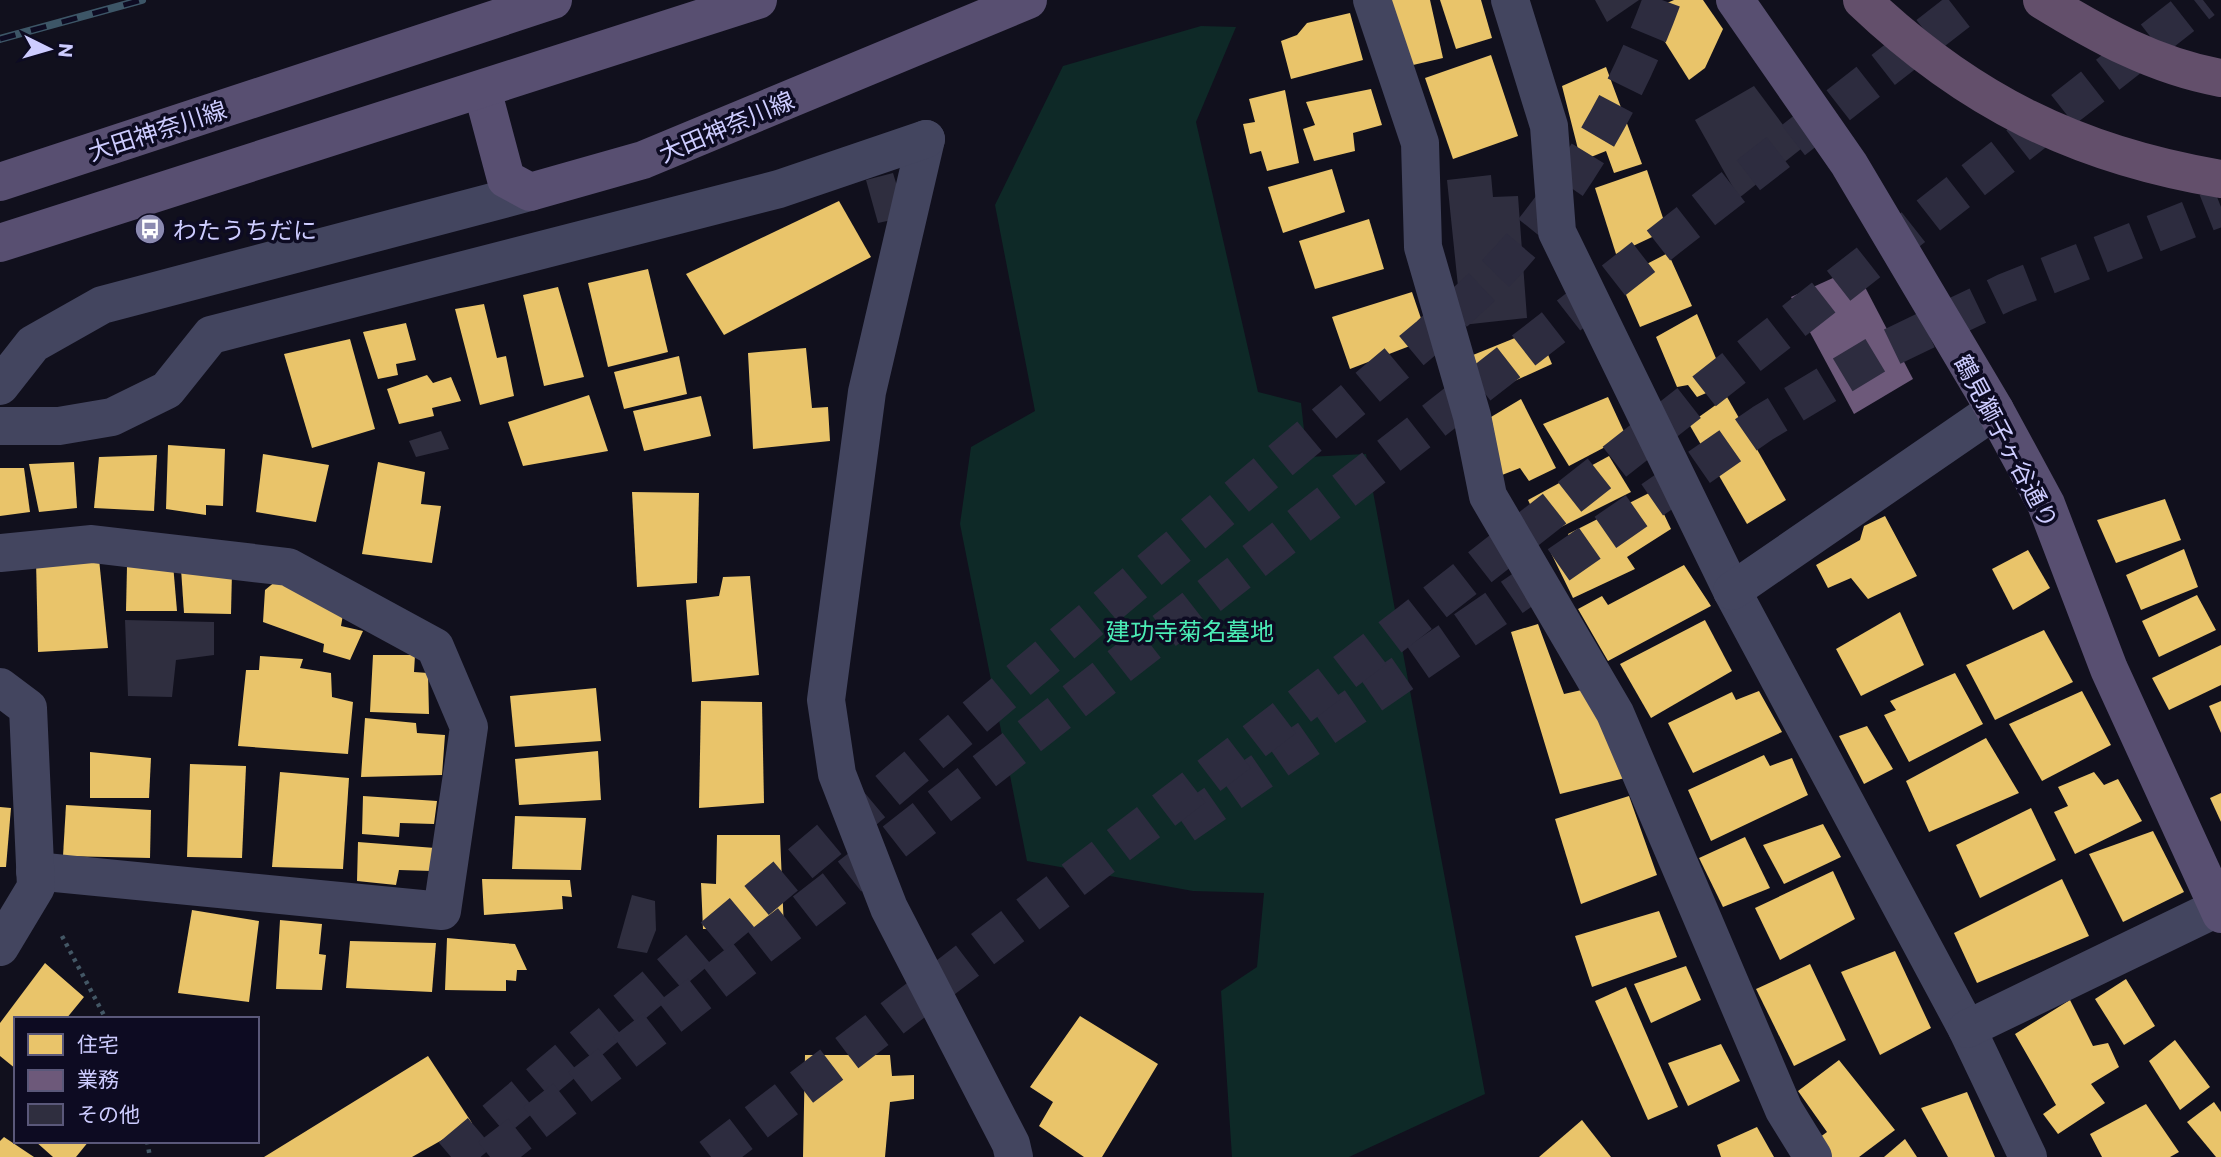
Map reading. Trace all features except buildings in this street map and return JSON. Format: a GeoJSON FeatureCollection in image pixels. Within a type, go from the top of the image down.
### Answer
{"type":"FeatureCollection","features":[{"type":"Feature","properties":{"kind":"highway"},"geometry":{"type":"LineString","coordinates":[[1862,0],[1902,38],[1963,82],[2029,122],[2112,155],[2221,179]]}},
{"type":"Feature","properties":{"kind":"highway"},"geometry":{"type":"LineString","coordinates":[[2042,0],[2108,40],[2190,72],[2221,78]]}},
{"type":"Feature","properties":{"kind":"main road","name":"大田神奈川線"},"geometry":{"type":"LineString","coordinates":[[0,182],[553,0]]}},
{"type":"Feature","properties":{"kind":"main road"},"geometry":{"type":"LineString","coordinates":[[0,243],[758,0]]}},
{"type":"Feature","properties":{"kind":"main road","name":"大田神奈川線"},"geometry":{"type":"LineString","coordinates":[[530,192],[643,160],[1028,0]]}},
{"type":"Feature","properties":{"kind":"main road","name":"鶴見獅子ヶ谷通り"},"geometry":{"type":"LineString","coordinates":[[1735,0],[1849,164],[1994,410],[2046,504],[2109,669],[2219,911]]}},
{"type":"Feature","properties":{"kind":"main road"},"geometry":{"type":"LineString","coordinates":[[482,89],[506,179],[530,192]]}},
{"type":"Feature","properties":{"kind":"street"},"geometry":{"type":"LineString","coordinates":[[1372,0],[1420,143],[1423,247],[1472,416],[1488,496],[1615,713],[1784,1110],[1812,1157]]}},
{"type":"Feature","properties":{"kind":"street"},"geometry":{"type":"LineString","coordinates":[[1510,0],[1549,126],[1557,232],[1731,591],[1967,1030],[2028,1157]]}},
{"type":"Feature","properties":{"kind":"street"},"geometry":{"type":"LineString","coordinates":[[0,426],[59,426],[112,416],[167,390],[211,335],[779,190],[926,139],[867,392],[826,700],[837,774],[889,908],[1011,1144],[1014,1157]]}},
{"type":"Feature","properties":{"kind":"street"},"geometry":{"type":"LineString","coordinates":[[0,386],[33,344],[103,305],[530,192]]}},
{"type":"Feature","properties":{"kind":"street"},"geometry":{"type":"LineString","coordinates":[[1731,591],[1994,410]]}},
{"type":"Feature","properties":{"kind":"street"},"geometry":{"type":"LineString","coordinates":[[0,553],[92,544],[288,567],[435,647],[469,727],[442,911],[36,879]]}},
{"type":"Feature","properties":{"kind":"street"},"geometry":{"type":"LineString","coordinates":[[0,687],[28,708],[36,879],[0,947]]}},
{"type":"Feature","properties":{"kind":"street"},"geometry":{"type":"LineString","coordinates":[[1967,1030],[2219,911]]}},
{"type":"Feature","properties":{"kind":"path"},"geometry":{"type":"LineString","coordinates":[[36,879],[105,1017]]}},
{"type":"Feature","properties":{"kind":"green space","name":"建功寺菊名墓地"},"geometry":{"type":"Polygon","coordinates":[[[1201,26],[1236,27],[1196,122],[1258,392],[1301,403],[1307,457],[1366,454],[1485,1094],[1349,1157],[1232,1157],[1221,991],[1257,967],[1264,893],[1193,891],[1027,861],[960,524],[971,447],[1035,411],[995,205],[1063,66],[1201,26]]]}},
{"type":"Feature","properties":{"kind":"tunnel"},"geometry":{"type":"LineString","coordinates":[[451,1157],[1430,335],[1483,286],[1526,239],[1573,176],[1632,73],[1662,0]]}},
{"type":"Feature","properties":{"kind":"tunnel"},"geometry":{"type":"LineString","coordinates":[[490,1157],[1973,0]]}},
{"type":"Feature","properties":{"kind":"tunnel"},"geometry":{"type":"LineString","coordinates":[[711,1157],[1410,622],[2203,0]]}},
{"type":"Feature","properties":{"kind":"tunnel"},"geometry":{"type":"LineString","coordinates":[[1184,825],[1763,423],[1879,353],[2006,292],[2221,207]]}},
{"type":"Feature","properties":{"kind":"railway"},"geometry":{"type":"LineString","coordinates":[[0,39],[142,0]]}},
{"type":"Feature","properties":{"kind":"place","name":"わたうちだに"},"geometry":{"type":"Point","coordinates":[150,229]}}]}
